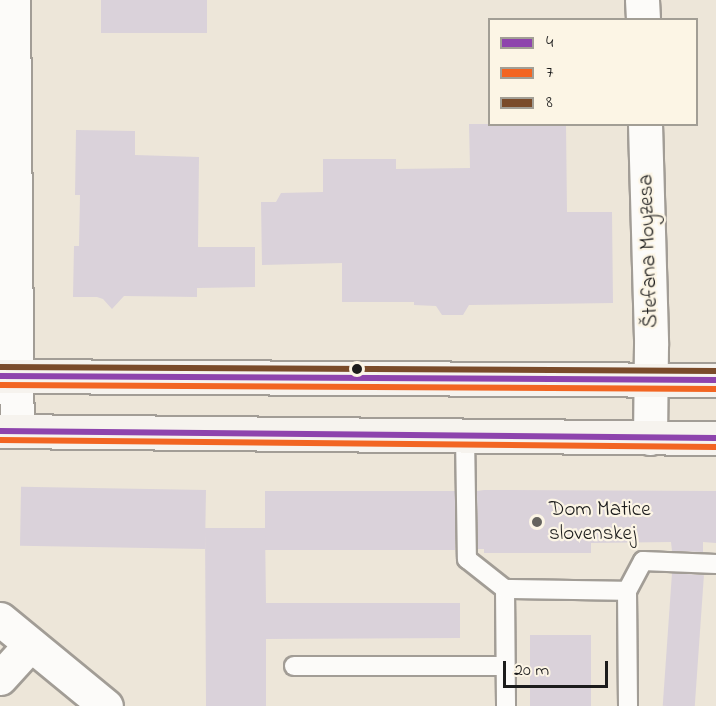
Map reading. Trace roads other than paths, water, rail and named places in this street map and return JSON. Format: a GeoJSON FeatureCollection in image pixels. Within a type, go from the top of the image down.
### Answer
{"type":"FeatureCollection","features":[{"type":"Feature","properties":{"kind":"main road"},"geometry":{"type":"LineString","coordinates":[[8,376],[716,380]]}},
{"type":"Feature","properties":{"kind":"main road"},"geometry":{"type":"LineString","coordinates":[[8,431],[716,438]]}},
{"type":"Feature","properties":{"kind":"street"},"geometry":{"type":"LineString","coordinates":[[8,431],[6,32],[13,0]]}},
{"type":"Feature","properties":{"kind":"street"},"geometry":{"type":"LineString","coordinates":[[642,0],[643,18]]}},
{"type":"Feature","properties":{"kind":"street","name":"Štefana Moyzesa"},"geometry":{"type":"LineString","coordinates":[[645,126],[651,378],[650,438]]}},
{"type":"Feature","properties":{"kind":"street"},"geometry":{"type":"LineString","coordinates":[[0,619],[106,706]]}},
{"type":"Feature","properties":{"kind":"street"},"geometry":{"type":"LineString","coordinates":[[0,678],[30,645]]}},
{"type":"Feature","properties":{"kind":"lane"},"geometry":{"type":"LineString","coordinates":[[465,436],[467,559],[505,589],[627,591]]}},
{"type":"Feature","properties":{"kind":"lane"},"geometry":{"type":"LineString","coordinates":[[628,706],[627,591],[643,561],[716,564]]}},
{"type":"Feature","properties":{"kind":"lane"},"geometry":{"type":"LineString","coordinates":[[505,589],[506,706]]}},
{"type":"Feature","properties":{"kind":"lane"},"geometry":{"type":"LineString","coordinates":[[294,666],[505,666]]}},
{"type":"Feature","properties":{"kind":"place","name":"Dom Matice slovenskej"},"geometry":{"type":"Point","coordinates":[537,522]}}]}
